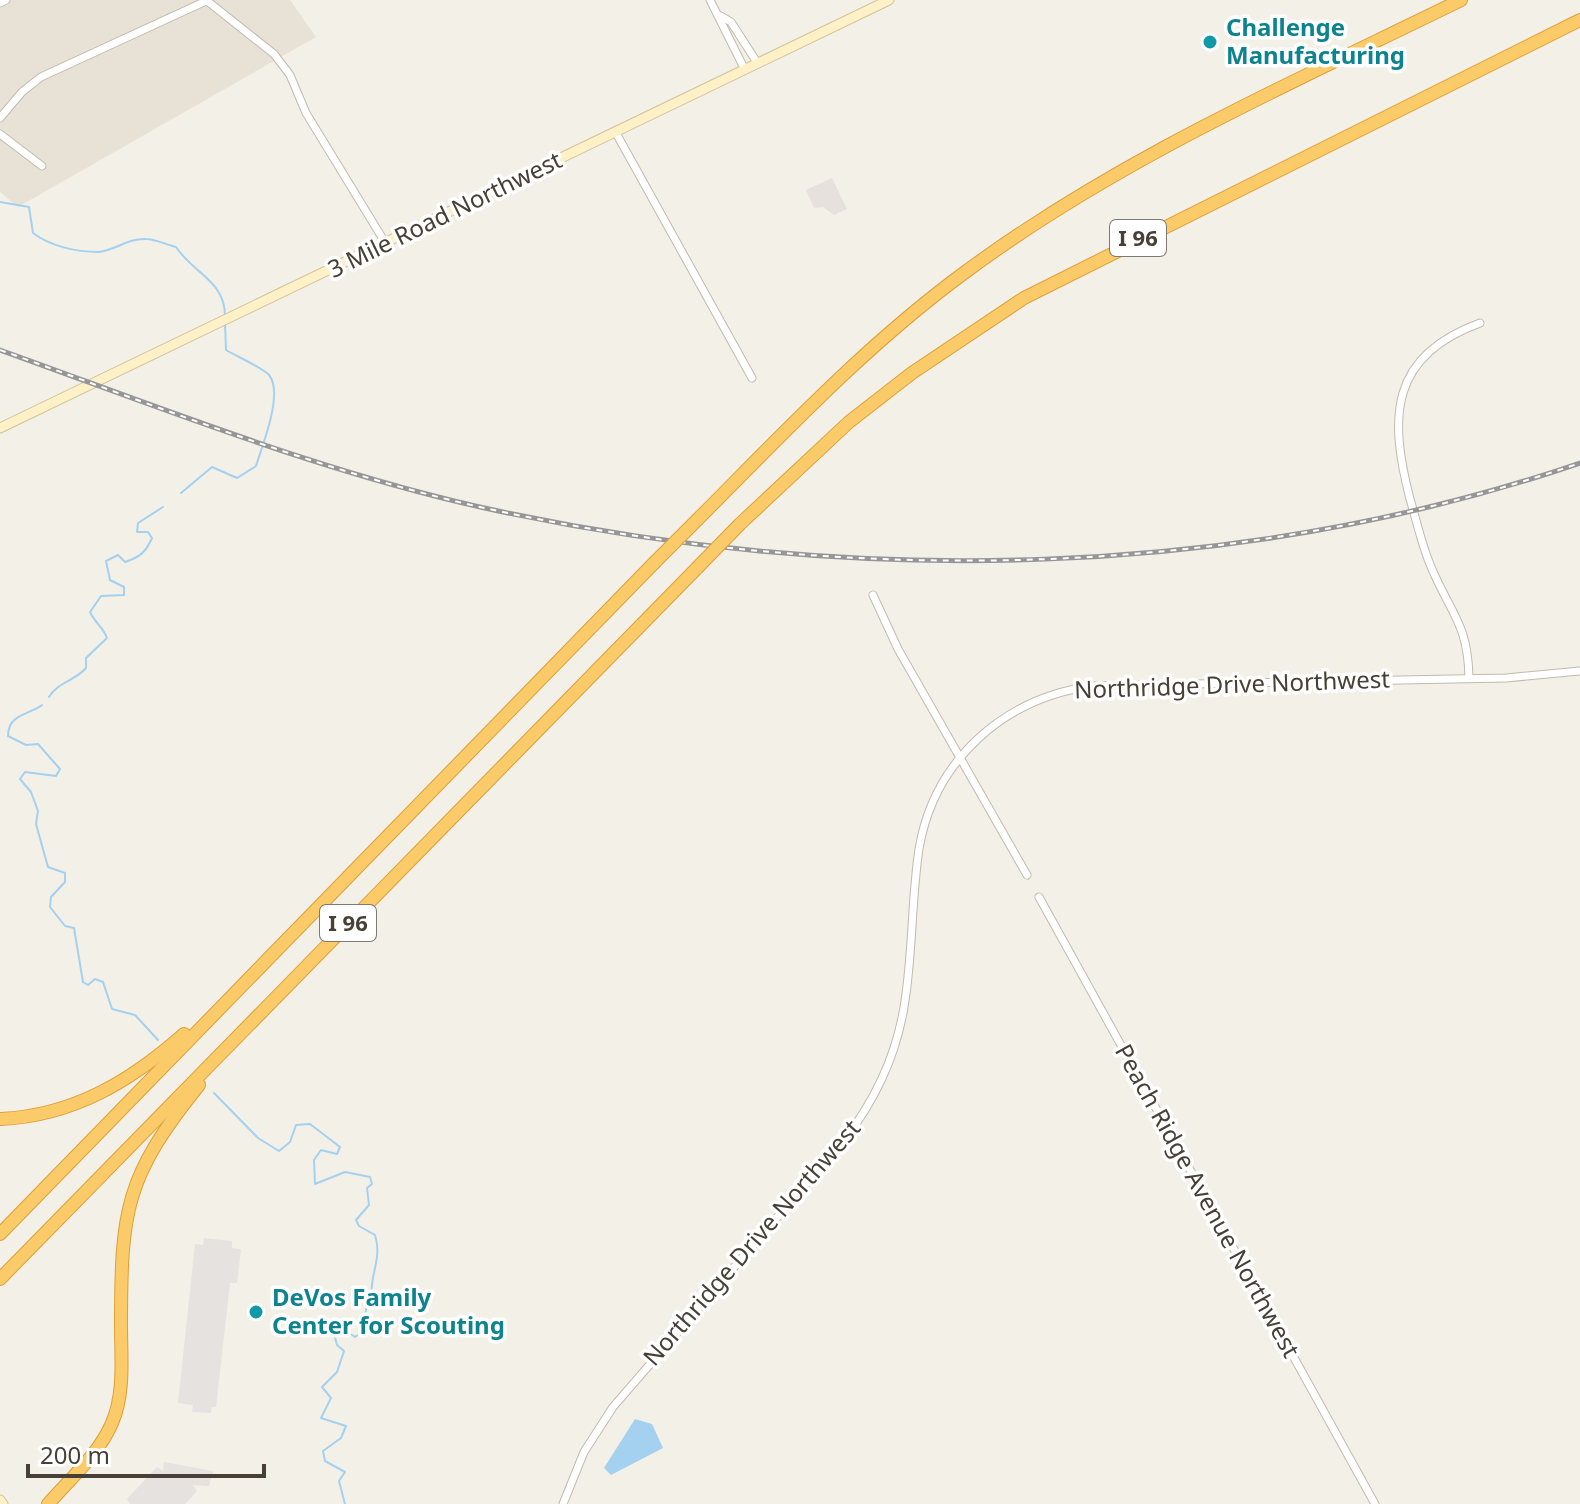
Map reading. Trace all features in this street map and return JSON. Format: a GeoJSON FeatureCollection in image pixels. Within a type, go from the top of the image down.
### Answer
{"type":"FeatureCollection","features":[{"type":"Feature","properties":{"kind":"highway","name":"I 96"},"geometry":{"type":"LineString","coordinates":[[0,1234],[654,563],[831,386],[894,329],[963,273],[1026,229],[1142,159],[1461,0]]}},
{"type":"Feature","properties":{"kind":"highway","name":"I 96"},"geometry":{"type":"LineString","coordinates":[[0,1279],[740,524],[849,422],[912,373],[1024,298],[1580,20]]}},
{"type":"Feature","properties":{"kind":"highway"},"geometry":{"type":"LineString","coordinates":[[0,1119],[67,1108],[118,1085],[159,1056],[261,965]]}},
{"type":"Feature","properties":{"kind":"highway"},"geometry":{"type":"LineString","coordinates":[[48,1504],[98,1448],[117,1410],[121,1373],[122,1243],[129,1202],[141,1170],[172,1119],[251,1024]]}},
{"type":"Feature","properties":{"kind":"main road","name":"3 Mile Road Northwest"},"geometry":{"type":"LineString","coordinates":[[0,428],[889,0]]}},
{"type":"Feature","properties":{"kind":"street"},"geometry":{"type":"LineString","coordinates":[[0,3],[6,0]]}},
{"type":"Feature","properties":{"kind":"street"},"geometry":{"type":"LineString","coordinates":[[0,118],[22,92],[41,77],[206,0],[274,54],[290,75],[313,125],[386,244]]}},
{"type":"Feature","properties":{"kind":"street"},"geometry":{"type":"LineString","coordinates":[[710,0],[721,16],[731,22],[758,64]]}},
{"type":"Feature","properties":{"kind":"street"},"geometry":{"type":"LineString","coordinates":[[721,16],[720,25],[745,70]]}},
{"type":"Feature","properties":{"kind":"street"},"geometry":{"type":"LineString","coordinates":[[616,133],[752,378]]}},
{"type":"Feature","properties":{"kind":"street"},"geometry":{"type":"LineString","coordinates":[[0,134],[42,166]]}},
{"type":"Feature","properties":{"kind":"street"},"geometry":{"type":"LineString","coordinates":[[1469,678],[1465,634],[1426,553],[1401,462],[1396,427],[1401,397],[1416,368],[1446,340],[1480,323]]}},
{"type":"Feature","properties":{"kind":"street"},"geometry":{"type":"LineString","coordinates":[[873,595],[898,649],[1027,875]]}},
{"type":"Feature","properties":{"kind":"street","name":"Northridge Drive Northwest"},"geometry":{"type":"LineString","coordinates":[[563,1504],[584,1452],[613,1407],[845,1139],[875,1093],[894,1051],[904,1007],[923,830],[938,790],[961,756],[984,731],[1018,708],[1082,687],[1469,678],[1580,671]]}},
{"type":"Feature","properties":{"kind":"street","name":"Peach Ridge Avenue Northwest"},"geometry":{"type":"LineString","coordinates":[[1039,897],[1375,1504]]}},
{"type":"Feature","properties":{"kind":"shaded area"},"geometry":{"type":"Polygon","coordinates":[[[0,0],[290,0],[316,37],[18,207],[0,192],[0,0]]]}},
{"type":"Feature","properties":{"kind":"shaded area"},"geometry":{"type":"Polygon","coordinates":[[[832,178],[847,209],[834,215],[823,207],[814,208],[806,190],[832,178]]]}},
{"type":"Feature","properties":{"kind":"shaded area"},"geometry":{"type":"Polygon","coordinates":[[[204,1238],[232,1241],[232,1248],[241,1249],[237,1283],[230,1283],[216,1407],[212,1407],[211,1413],[192,1412],[193,1405],[178,1403],[195,1244],[203,1245],[204,1238]]]}},
{"type":"Feature","properties":{"kind":"shaded area"},"geometry":{"type":"Polygon","coordinates":[[[164,1462],[213,1471],[209,1486],[193,1485],[197,1491],[185,1504],[130,1504],[127,1499],[157,1467],[163,1471],[164,1462]]]}},
{"type":"Feature","properties":{"kind":"water"},"geometry":{"type":"Polygon","coordinates":[[[635,1419],[652,1424],[663,1448],[611,1475],[604,1468],[635,1419]]]}},
{"type":"Feature","properties":{"kind":"waterway"},"geometry":{"type":"LineString","coordinates":[[0,202],[29,207],[33,233],[64,247],[98,252],[133,240],[146,239],[176,247],[220,294],[225,316]]}},
{"type":"Feature","properties":{"kind":"waterway"},"geometry":{"type":"LineString","coordinates":[[181,493],[212,467],[237,478],[256,466],[270,420],[273,383],[266,372],[226,350],[225,323]]}},
{"type":"Feature","properties":{"kind":"waterway"},"geometry":{"type":"LineString","coordinates":[[49,697],[86,668],[86,658],[107,638],[90,612],[101,596],[124,595],[124,587],[110,580],[106,561],[118,555],[125,562],[142,553],[152,538],[148,532],[137,532],[138,523],[163,507]]}},
{"type":"Feature","properties":{"kind":"waterway"},"geometry":{"type":"LineString","coordinates":[[42,705],[15,719],[8,736],[26,745],[38,744],[60,769],[56,776],[25,772],[20,779],[31,792],[38,811],[36,824],[48,867],[65,873],[65,882],[51,897],[50,907],[65,926],[74,928],[83,982],[88,985],[95,979],[103,982],[112,1009],[135,1015],[158,1040]]}},
{"type":"Feature","properties":{"kind":"waterway"},"geometry":{"type":"LineString","coordinates":[[214,1093],[258,1138],[279,1151],[290,1142],[296,1125],[310,1124],[340,1147],[337,1154],[321,1150],[314,1160],[315,1184],[345,1172],[370,1177],[372,1184],[367,1188],[369,1205],[356,1220],[359,1226],[375,1235],[377,1244],[372,1301],[366,1309],[364,1331],[355,1337],[341,1327],[333,1330],[337,1345],[344,1351],[337,1372],[322,1387],[331,1398],[321,1418],[346,1426],[341,1438],[323,1451],[325,1461],[345,1472],[339,1481],[345,1504]]}},
{"type":"Feature","properties":{"kind":"railway"},"geometry":{"type":"LineString","coordinates":[[0,350],[249,440],[439,497],[636,536],[771,552],[908,560],[1045,559],[1181,549],[1317,530],[1450,502],[1580,463]]}},
{"type":"Feature","properties":{"kind":"place","name":"Challenge Manufacturing"},"geometry":{"type":"Point","coordinates":[1210,42]}},
{"type":"Feature","properties":{"kind":"place","name":"DeVos Family Center for Scouting"},"geometry":{"type":"Point","coordinates":[256,1312]}}]}
